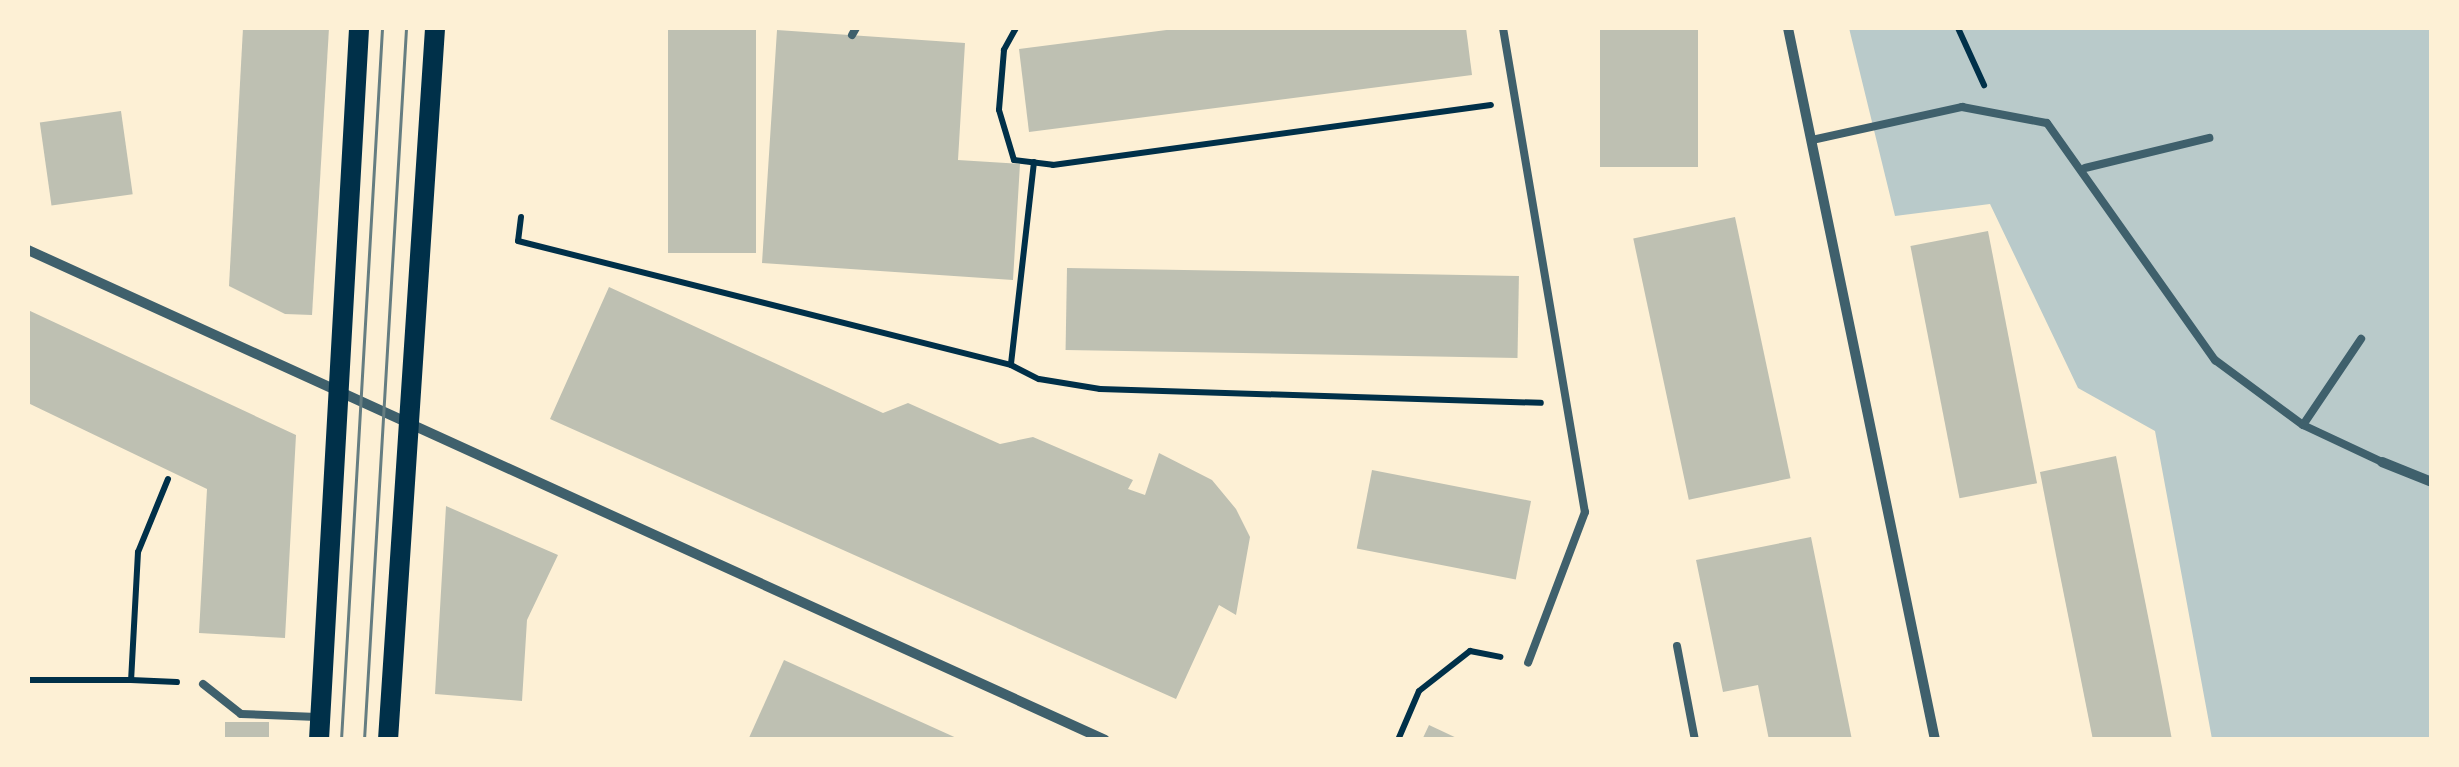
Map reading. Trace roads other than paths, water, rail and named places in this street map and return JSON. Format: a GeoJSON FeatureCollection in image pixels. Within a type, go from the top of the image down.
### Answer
{"type":"FeatureCollection","features":[{"type":"Feature","properties":{"kind":"main road"},"geometry":{"type":"LineString","coordinates":[[319,740],[359,28]]}},
{"type":"Feature","properties":{"kind":"main road"},"geometry":{"type":"LineString","coordinates":[[388,740],[435,28]]}},
{"type":"Feature","properties":{"kind":"street"},"geometry":{"type":"LineString","coordinates":[[1788,28],[1936,740]]}},
{"type":"Feature","properties":{"kind":"street"},"geometry":{"type":"LineString","coordinates":[[28,250],[1106,740]]}},
{"type":"Feature","properties":{"kind":"street"},"geometry":{"type":"LineString","coordinates":[[2382,462],[2432,482]]}},
{"type":"Feature","properties":{"kind":"lane"},"geometry":{"type":"LineString","coordinates":[[1503,28],[1574,404],[1585,512],[1528,663]]}},
{"type":"Feature","properties":{"kind":"lane"},"geometry":{"type":"LineString","coordinates":[[1812,140],[1962,108],[2047,123],[2085,168],[2215,360],[2303,425],[2382,462]]}},
{"type":"Feature","properties":{"kind":"lane"},"geometry":{"type":"LineString","coordinates":[[2085,168],[2209,138]]}},
{"type":"Feature","properties":{"kind":"lane"},"geometry":{"type":"LineString","coordinates":[[2303,425],[2362,340]]}},
{"type":"Feature","properties":{"kind":"lane"},"geometry":{"type":"LineString","coordinates":[[1678,646],[1696,740]]}},
{"type":"Feature","properties":{"kind":"lane"},"geometry":{"type":"LineString","coordinates":[[203,684],[241,714],[320,717]]}},
{"type":"Feature","properties":{"kind":"tram line"},"geometry":{"type":"LineString","coordinates":[[341,740],[382,28]]}},
{"type":"Feature","properties":{"kind":"tram line"},"geometry":{"type":"LineString","coordinates":[[364,740],[406,28]]}}]}
